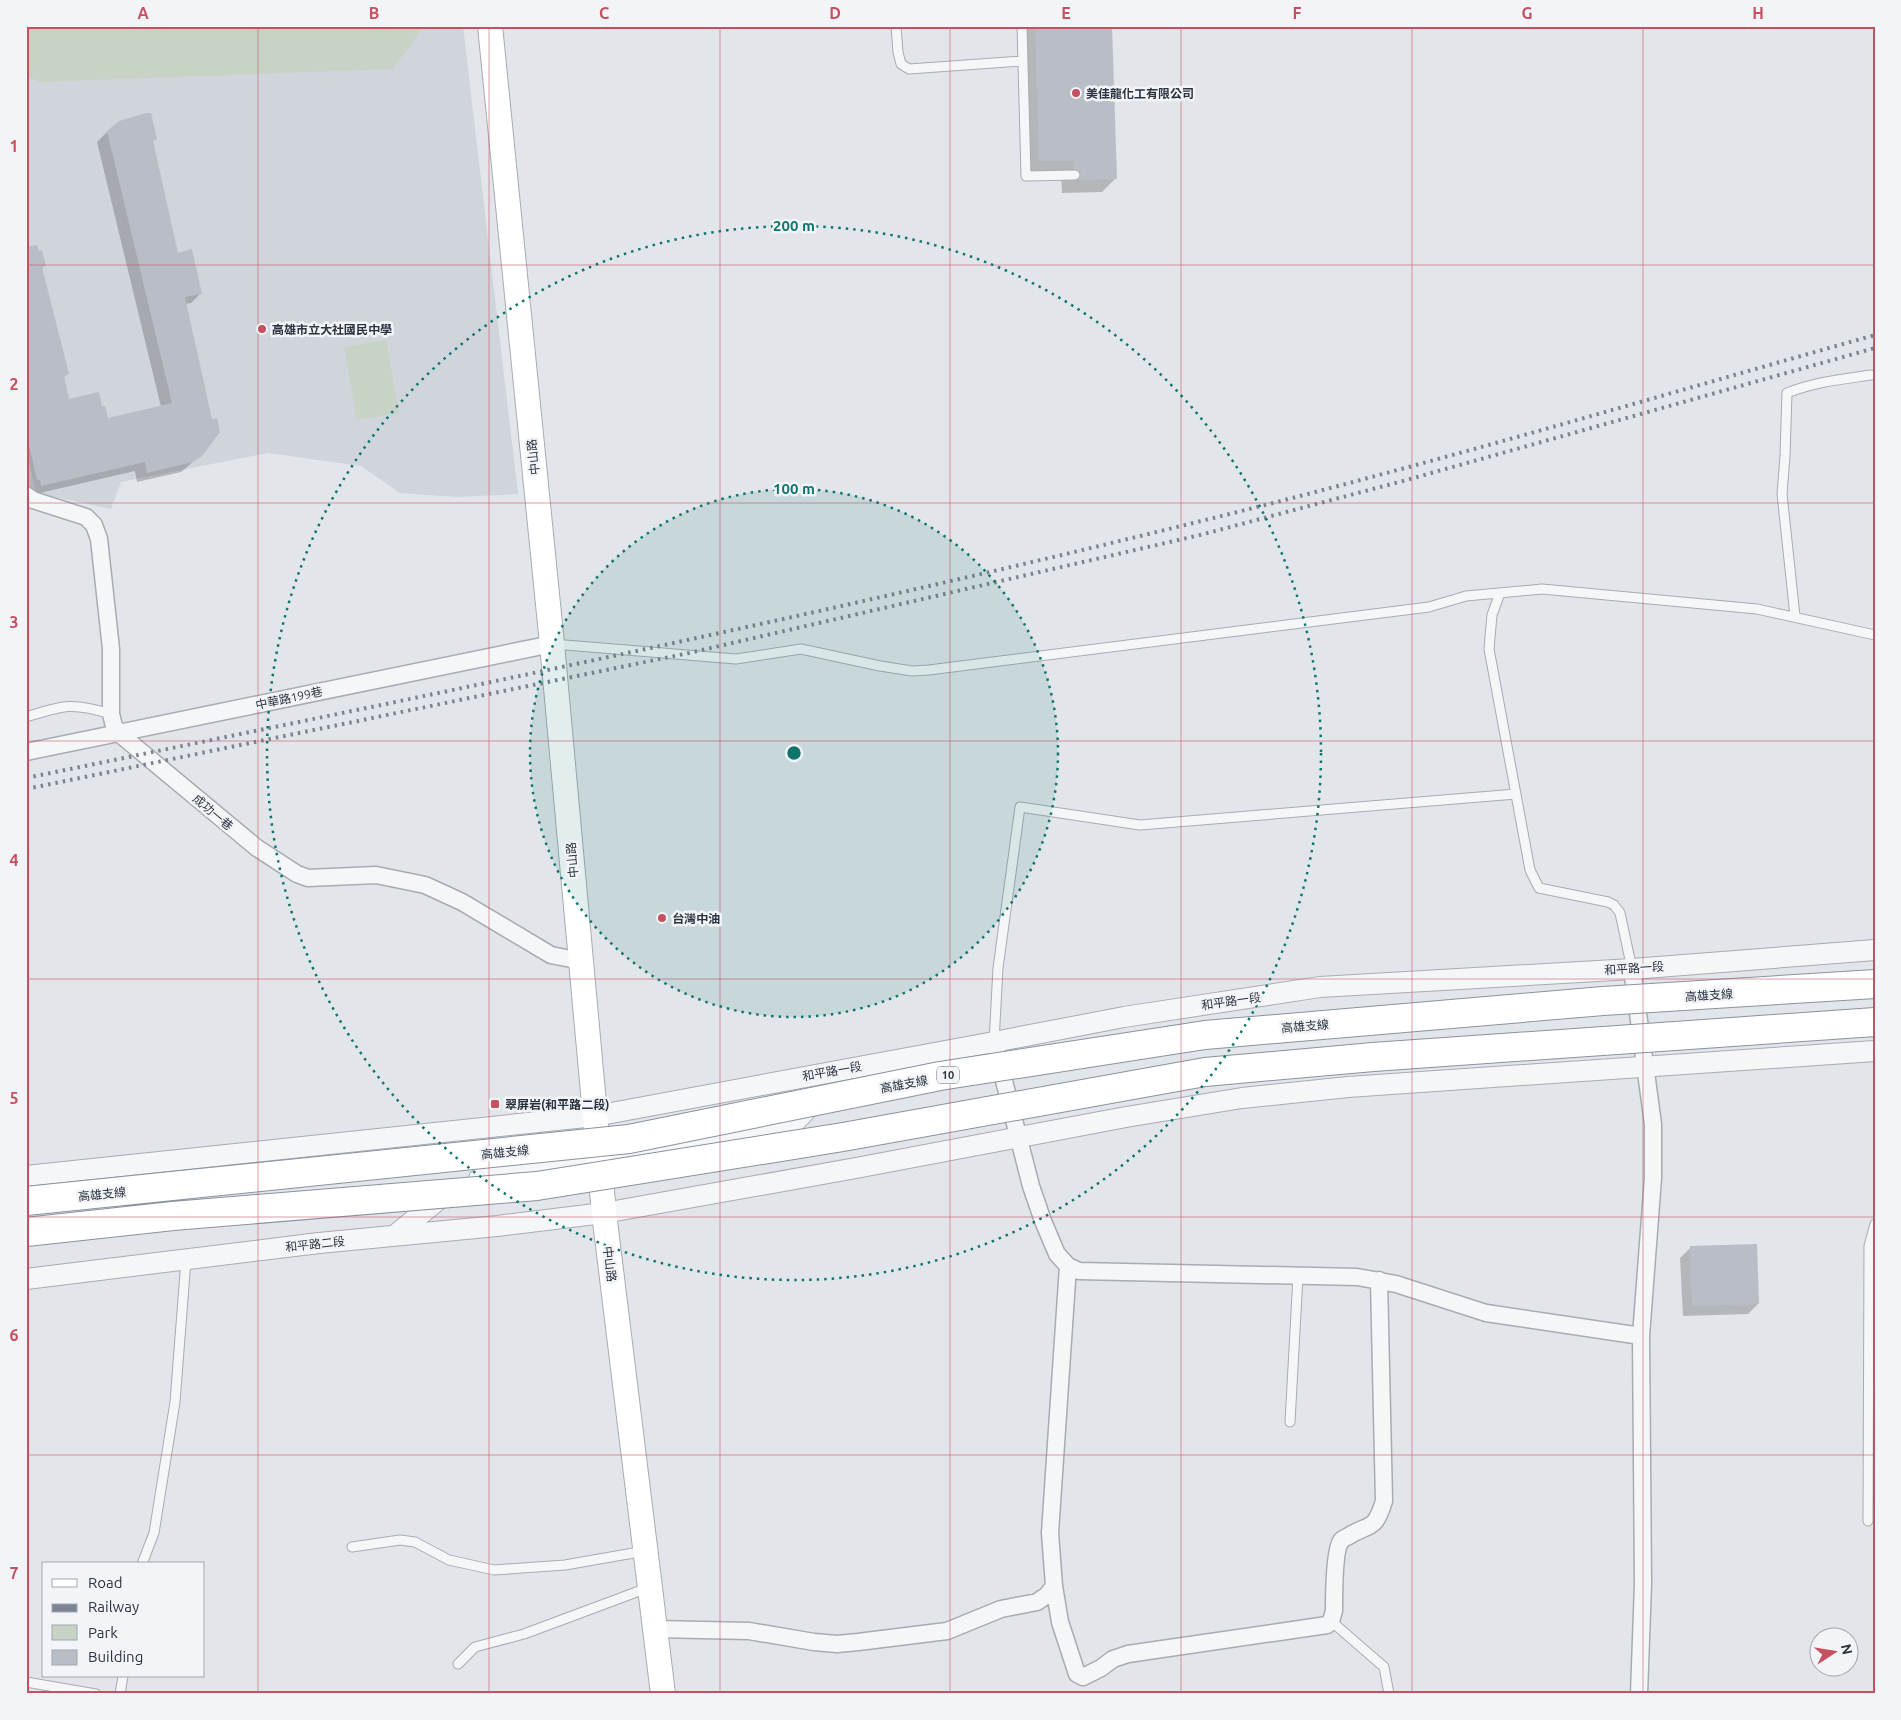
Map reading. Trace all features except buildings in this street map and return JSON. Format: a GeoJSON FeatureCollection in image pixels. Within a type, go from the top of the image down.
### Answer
{"type":"FeatureCollection","features":[{"type":"Feature","properties":{"kind":"highway","name":"高雄支線"},"geometry":{"type":"LineString","coordinates":[[26,1201],[629,1139],[940,1076],[1205,1035],[1603,1001],[1875,984]]}},
{"type":"Feature","properties":{"kind":"highway"},"geometry":{"type":"LineString","coordinates":[[26,1232],[173,1216],[537,1186],[842,1138],[1205,1072],[1392,1056],[1875,1022]]}},
{"type":"Feature","properties":{"kind":"main road","name":"中山路"},"geometry":{"type":"LineString","coordinates":[[490,26],[552,644],[604,1213],[663,1694]]}},
{"type":"Feature","properties":{"kind":"street","name":"成功一巷"},"geometry":{"type":"LineString","coordinates":[[26,495],[33,500],[86,518],[94,525],[99,539],[111,649],[110,714],[114,726],[119,733],[257,848],[297,874],[308,878],[376,875],[425,885],[462,902],[551,955],[581,961]]}},
{"type":"Feature","properties":{"kind":"street","name":"中華路199巷"},"geometry":{"type":"LineString","coordinates":[[26,752],[552,644]]}},
{"type":"Feature","properties":{"kind":"street","name":"和平路一段"},"geometry":{"type":"LineString","coordinates":[[595,1116],[1124,1016],[1320,987],[1632,968],[1875,950]]}},
{"type":"Feature","properties":{"kind":"street"},"geometry":{"type":"LineString","coordinates":[[1632,968],[1653,1124],[1653,1178],[1642,1336],[1643,1584],[1639,1694]]}},
{"type":"Feature","properties":{"kind":"street"},"geometry":{"type":"LineString","coordinates":[[994,1042],[1031,1186],[1057,1254],[1068,1266],[1079,1271],[1357,1277],[1379,1280],[1486,1313],[1642,1336]]}},
{"type":"Feature","properties":{"kind":"street"},"geometry":{"type":"LineString","coordinates":[[604,1213],[1242,1098],[1348,1087],[1875,1051]]}},
{"type":"Feature","properties":{"kind":"street"},"geometry":{"type":"LineString","coordinates":[[394,1236],[461,1182],[599,1160],[792,1125],[844,1069]]}},
{"type":"Feature","properties":{"kind":"street"},"geometry":{"type":"LineString","coordinates":[[26,1176],[595,1116]]}},
{"type":"Feature","properties":{"kind":"street","name":"和平路二段"},"geometry":{"type":"LineString","coordinates":[[26,1279],[319,1243],[497,1226],[604,1213]]}},
{"type":"Feature","properties":{"kind":"street"},"geometry":{"type":"LineString","coordinates":[[1068,1266],[1050,1532],[1054,1586],[1060,1622],[1077,1674],[1082,1677],[1101,1668],[1113,1659],[1128,1654],[1327,1625],[1331,1621],[1334,1611],[1337,1552],[1341,1541],[1353,1533],[1372,1527],[1380,1514],[1384,1501],[1379,1280]]}},
{"type":"Feature","properties":{"kind":"street"},"geometry":{"type":"LineString","coordinates":[[655,1629],[749,1631],[814,1642],[837,1644],[858,1642],[947,1631],[1001,1609],[1037,1602],[1047,1595],[1054,1586]]}},
{"type":"Feature","properties":{"kind":"lane"},"geometry":{"type":"LineString","coordinates":[[896,26],[901,64],[909,69],[1022,61]]}},
{"type":"Feature","properties":{"kind":"lane"},"geometry":{"type":"LineString","coordinates":[[1022,26],[1026,176],[1075,175]]}},
{"type":"Feature","properties":{"kind":"lane"},"geometry":{"type":"LineString","coordinates":[[1795,616],[1782,494],[1787,393],[1801,387],[1871,374]]}},
{"type":"Feature","properties":{"kind":"lane"},"geometry":{"type":"LineString","coordinates":[[552,644],[736,659],[801,649],[912,671],[1429,607],[1466,596],[1542,590],[1735,607],[1795,616],[1875,635]]}},
{"type":"Feature","properties":{"kind":"lane"},"geometry":{"type":"LineString","coordinates":[[1500,593],[1492,615],[1488,649],[1530,870],[1539,888],[1608,902],[1614,905],[1620,913],[1632,968]]}},
{"type":"Feature","properties":{"kind":"lane"},"geometry":{"type":"LineString","coordinates":[[26,717],[71,705],[86,706],[110,714]]}},
{"type":"Feature","properties":{"kind":"lane"},"geometry":{"type":"LineString","coordinates":[[994,1042],[998,968],[1020,807],[1140,825],[1516,794]]}},
{"type":"Feature","properties":{"kind":"lane"},"geometry":{"type":"LineString","coordinates":[[1868,1522],[1869,1246],[1875,1224]]}},
{"type":"Feature","properties":{"kind":"lane"},"geometry":{"type":"LineString","coordinates":[[143,1562],[154,1533],[175,1402],[186,1259]]}},
{"type":"Feature","properties":{"kind":"lane"},"geometry":{"type":"LineString","coordinates":[[1290,1422],[1298,1276]]}},
{"type":"Feature","properties":{"kind":"lane"},"geometry":{"type":"LineString","coordinates":[[352,1547],[400,1540],[416,1542],[449,1560],[494,1570],[565,1565],[646,1551]]}},
{"type":"Feature","properties":{"kind":"lane"},"geometry":{"type":"LineString","coordinates":[[458,1664],[475,1647],[524,1634],[650,1587]]}},
{"type":"Feature","properties":{"kind":"lane"},"geometry":{"type":"LineString","coordinates":[[1331,1621],[1384,1667],[1389,1694]]}},
{"type":"Feature","properties":{"kind":"lane"},"geometry":{"type":"LineString","coordinates":[[120,1694],[123,1678]]}},
{"type":"Feature","properties":{"kind":"lane"},"geometry":{"type":"LineString","coordinates":[[26,1682],[96,1694]]}},
{"type":"Feature","properties":{"kind":"shaded area","name":"高雄市立大社國民中學"},"geometry":{"type":"Polygon","coordinates":[[[26,26],[463,26],[518,494],[457,497],[400,493],[361,466],[268,453],[121,482],[111,509],[36,493],[26,449],[26,26]]]}},
{"type":"Feature","properties":{"kind":"green space"},"geometry":{"type":"Polygon","coordinates":[[[26,26],[422,26],[416,38],[393,69],[40,82],[26,76],[26,26]]]}},
{"type":"Feature","properties":{"kind":"green space"},"geometry":{"type":"Polygon","coordinates":[[[386,340],[399,413],[357,420],[344,347],[386,340]]]}},
{"type":"Feature","properties":{"kind":"railway"},"geometry":{"type":"LineString","coordinates":[[26,778],[757,625],[1048,558],[1364,479],[1875,335]]}},
{"type":"Feature","properties":{"kind":"railway"},"geometry":{"type":"LineString","coordinates":[[26,789],[689,653],[1200,535],[1403,481],[1875,348]]}},
{"type":"Feature","properties":{"kind":"place","name":"美佳龍化工有限公司"},"geometry":{"type":"Point","coordinates":[1076,93]}},
{"type":"Feature","properties":{"kind":"place","name":"高雄市立大社國民中學"},"geometry":{"type":"Point","coordinates":[262,329]}},
{"type":"Feature","properties":{"kind":"place","name":"台灣中油"},"geometry":{"type":"Point","coordinates":[662,918]}},
{"type":"Feature","properties":{"kind":"place","name":"翠屏岩(和平路二段)"},"geometry":{"type":"Point","coordinates":[495,1104]}}]}
